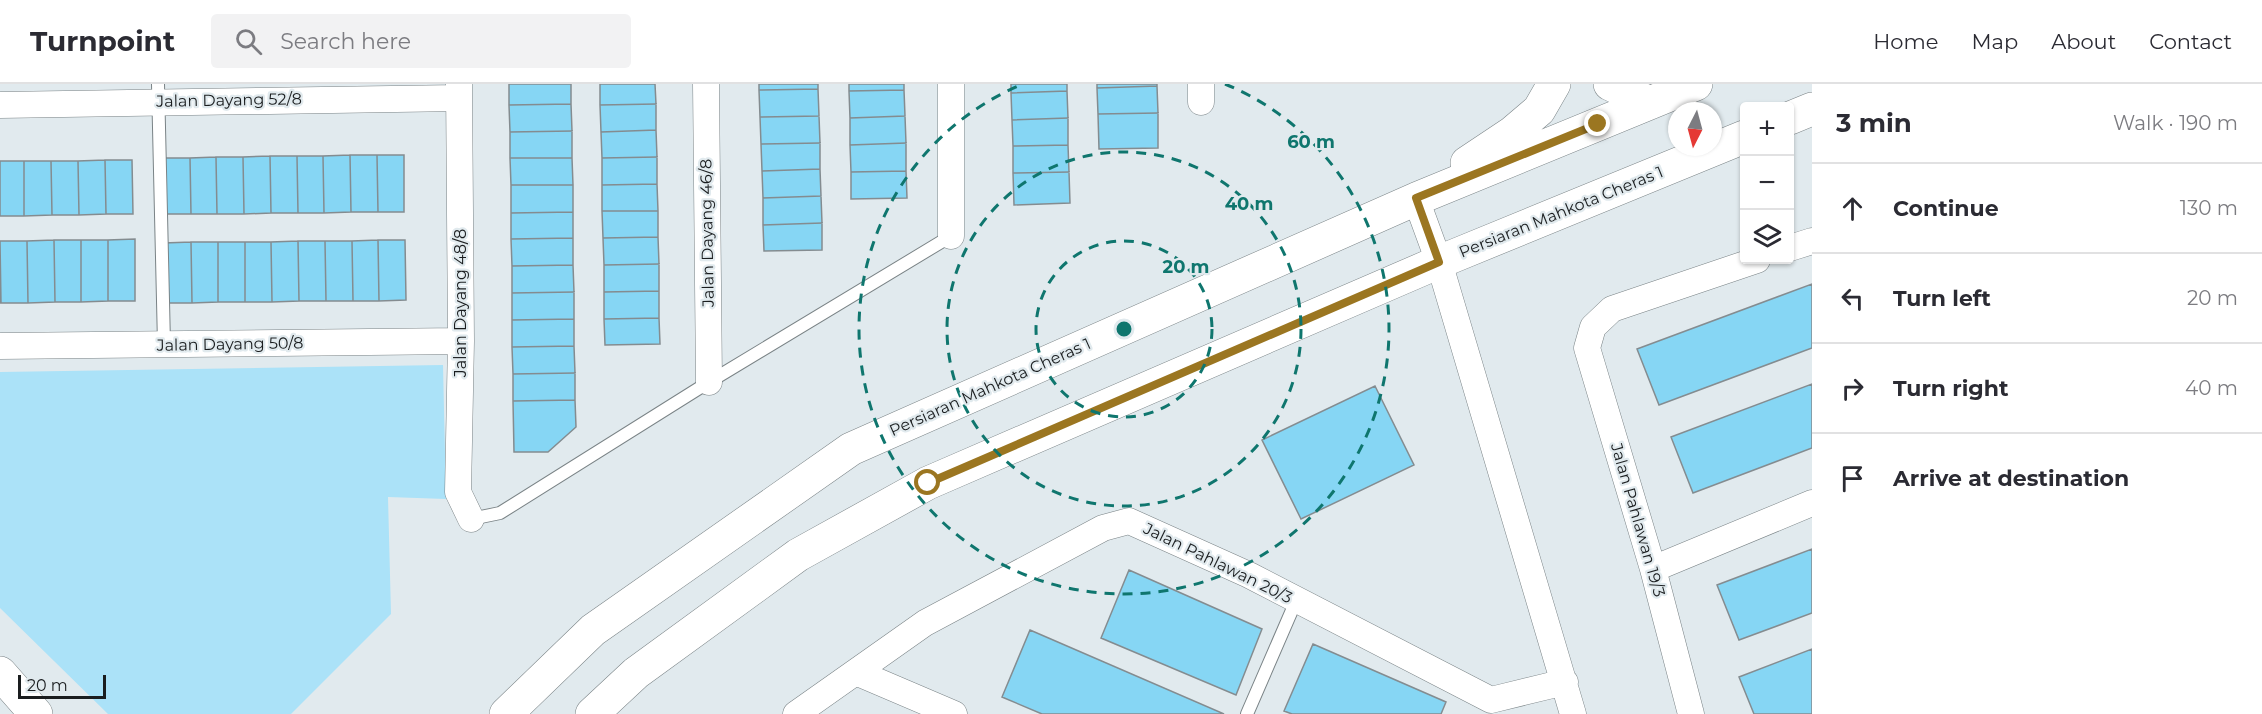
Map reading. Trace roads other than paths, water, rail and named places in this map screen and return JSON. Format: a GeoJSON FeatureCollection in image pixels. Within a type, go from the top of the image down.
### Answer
{"type":"FeatureCollection","features":[{"type":"Feature","properties":{"kind":"main road"},"geometry":{"type":"LineString","coordinates":[[1416,198],[1512,133],[1539,110],[1554,84]]}},
{"type":"Feature","properties":{"kind":"main road"},"geometry":{"type":"LineString","coordinates":[[1610,84],[1650,103]]}},
{"type":"Feature","properties":{"kind":"main road","name":"Persiaran Mahkota Cheras 1"},"geometry":{"type":"LineString","coordinates":[[506,714],[593,630],[851,449],[1416,198],[1696,84]]}},
{"type":"Feature","properties":{"kind":"main road"},"geometry":{"type":"LineString","coordinates":[[1794,116],[1812,109]]}},
{"type":"Feature","properties":{"kind":"main road","name":"Persiaran Mahkota Cheras 1"},"geometry":{"type":"LineString","coordinates":[[592,714],[636,673],[798,555],[928,483],[1439,262],[1740,139]]}},
{"type":"Feature","properties":{"kind":"main road"},"geometry":{"type":"LineString","coordinates":[[0,673],[36,714]]}},
{"type":"Feature","properties":{"kind":"street","name":"Jalan Dayang 46/8"},"geometry":{"type":"LineString","coordinates":[[706,84],[709,382]]}},
{"type":"Feature","properties":{"kind":"street"},"geometry":{"type":"LineString","coordinates":[[951,84],[951,236]]}},
{"type":"Feature","properties":{"kind":"street","name":"Jalan Dayang 52/8"},"geometry":{"type":"LineString","coordinates":[[0,105],[158,93],[459,91]]}},
{"type":"Feature","properties":{"kind":"street","name":"Jalan Dayang 48/8"},"geometry":{"type":"LineString","coordinates":[[459,91],[461,341],[458,492],[471,519]]}},
{"type":"Feature","properties":{"kind":"street"},"geometry":{"type":"LineString","coordinates":[[1416,198],[1439,262],[1573,714]]}},
{"type":"Feature","properties":{"kind":"street"},"geometry":{"type":"LineString","coordinates":[[1794,248],[1812,241]]}},
{"type":"Feature","properties":{"kind":"street","name":"Jalan Pahlawan 19/3"},"geometry":{"type":"LineString","coordinates":[[1691,714],[1653,569],[1587,348],[1593,327],[1612,309],[1745,264]]}},
{"type":"Feature","properties":{"kind":"street","name":"Jalan Dayang 50/8"},"geometry":{"type":"LineString","coordinates":[[0,346],[461,341]]}},
{"type":"Feature","properties":{"kind":"street"},"geometry":{"type":"LineString","coordinates":[[1653,569],[1812,502]]}},
{"type":"Feature","properties":{"kind":"street","name":"Jalan Pahlawan 20/3"},"geometry":{"type":"LineString","coordinates":[[796,714],[858,673],[925,623],[1103,528],[1129,520],[1249,575],[1492,707]]}},
{"type":"Feature","properties":{"kind":"street"},"geometry":{"type":"LineString","coordinates":[[858,673],[954,714]]}},
{"type":"Feature","properties":{"kind":"street"},"geometry":{"type":"LineString","coordinates":[[1492,707],[1565,682]]}},
{"type":"Feature","properties":{"kind":"lane"},"geometry":{"type":"LineString","coordinates":[[158,93],[164,344]]}},
{"type":"Feature","properties":{"kind":"lane"},"geometry":{"type":"LineString","coordinates":[[471,519],[500,513],[709,382],[951,236]]}},
{"type":"Feature","properties":{"kind":"lane"},"geometry":{"type":"LineString","coordinates":[[1247,714],[1296,601]]}}]}
